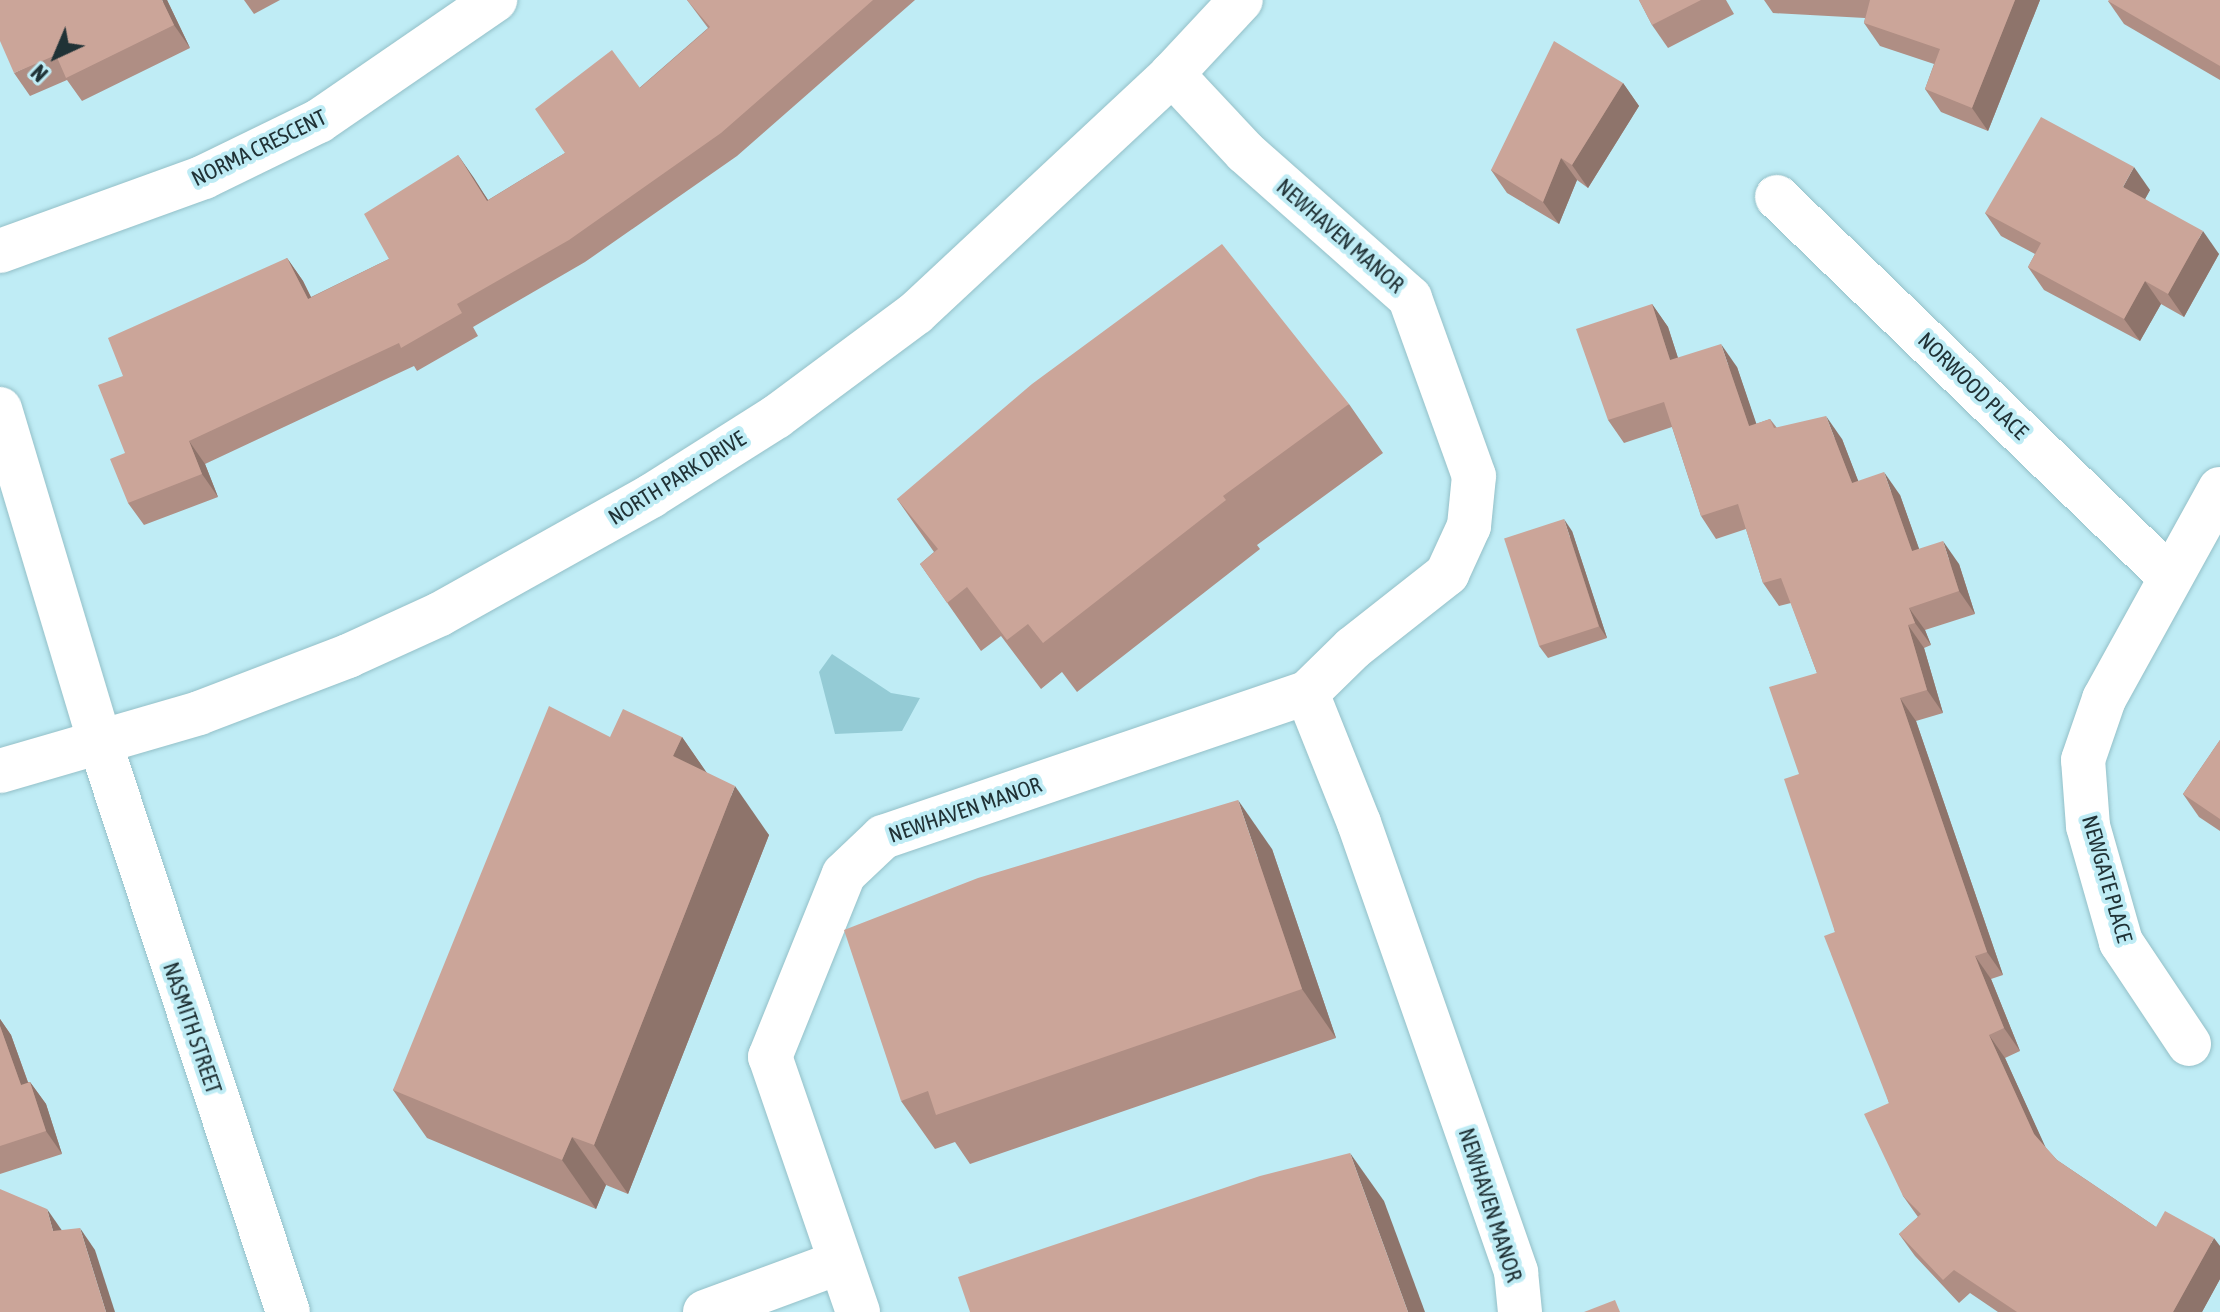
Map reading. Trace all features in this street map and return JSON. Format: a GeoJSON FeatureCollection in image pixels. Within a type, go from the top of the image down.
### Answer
{"type":"FeatureCollection","features":[{"type":"Feature","properties":{"kind":"street","name":"NORMA CRESCENT"},"geometry":{"type":"LineString","coordinates":[[0,251],[204,177],[319,121],[495,0]]}},
{"type":"Feature","properties":{"kind":"street","name":"NORTH PARK DRIVE"},"geometry":{"type":"LineString","coordinates":[[0,771],[199,713],[427,620],[651,496],[776,417],[916,313],[1172,74],[1241,0]]}},
{"type":"Feature","properties":{"kind":"street","name":"NEWHAVEN MANOR"},"geometry":{"type":"LineString","coordinates":[[858,1312],[770,1057],[844,874],[883,837],[1307,693],[1353,648],[1447,574],[1469,526],[1474,476],[1410,298],[1245,152],[1172,74]]}},
{"type":"Feature","properties":{"kind":"street","name":"NORWOOD PLACE"},"geometry":{"type":"LineString","coordinates":[[1777,197],[2169,576]]}},
{"type":"Feature","properties":{"kind":"street"},"geometry":{"type":"LineString","coordinates":[[0,409],[100,743]]}},
{"type":"Feature","properties":{"kind":"street","name":"NEWGATE PLACE"},"geometry":{"type":"LineString","coordinates":[[2189,1044],[2121,942],[2088,826],[2083,760],[2104,699],[2169,576],[2220,489]]}},
{"type":"Feature","properties":{"kind":"street","name":"NEWHAVEN MANOR"},"geometry":{"type":"LineString","coordinates":[[1307,693],[1359,823],[1516,1272],[1520,1312]]}},
{"type":"Feature","properties":{"kind":"street","name":"NASMITH STREET"},"geometry":{"type":"LineString","coordinates":[[100,743],[288,1312]]}},
{"type":"Feature","properties":{"kind":"street"},"geometry":{"type":"LineString","coordinates":[[705,1312],[840,1262]]}},
{"type":"Feature","properties":{"kind":"shaded area"},"geometry":{"type":"Polygon","coordinates":[[[832,654],[891,693],[920,698],[902,731],[835,734],[819,672],[832,654]]]}},
{"type":"Feature","properties":{"kind":"building"},"geometry":{"type":"Polygon","coordinates":[[[0,0],[162,0],[174,25],[66,78],[56,55],[14,73],[0,41],[0,0]]]}},
{"type":"Feature","properties":{"kind":"building"},"geometry":{"type":"Polygon","coordinates":[[[687,0],[873,0],[721,133],[569,240],[457,304],[462,313],[401,348],[399,343],[189,441],[202,474],[128,503],[110,459],[125,453],[98,385],[123,376],[108,338],[287,258],[308,299],[389,259],[364,214],[458,155],[487,201],[565,153],[535,109],[612,50],[640,88],[710,27],[687,0]]]}},
{"type":"Feature","properties":{"kind":"building"},"geometry":{"type":"Polygon","coordinates":[[[1639,0],[1701,0],[1652,25],[1639,0]]]}},
{"type":"Feature","properties":{"kind":"building"},"geometry":{"type":"Polygon","coordinates":[[[1870,0],[2015,0],[1972,108],[1925,89],[1940,49],[1864,23],[1870,0]]]}},
{"type":"Feature","properties":{"kind":"building"},"geometry":{"type":"Polygon","coordinates":[[[2220,0],[2220,66],[2108,1],[2220,0]]]}},
{"type":"Feature","properties":{"kind":"building"},"geometry":{"type":"Polygon","coordinates":[[[1554,41],[1623,83],[1572,165],[1561,158],[1543,202],[1491,170],[1554,41]]]}},
{"type":"Feature","properties":{"kind":"building"},"geometry":{"type":"Polygon","coordinates":[[[2041,117],[2134,167],[2123,187],[2203,231],[2168,294],[2145,281],[2124,319],[2028,267],[2041,243],[1985,213],[2041,117]]]}},
{"type":"Feature","properties":{"kind":"building"},"geometry":{"type":"Polygon","coordinates":[[[1222,244],[1349,404],[1223,496],[1226,500],[1043,643],[1028,624],[1007,640],[967,587],[947,603],[920,564],[938,549],[897,499],[1032,384],[1222,244]]]}},
{"type":"Feature","properties":{"kind":"building"},"geometry":{"type":"Polygon","coordinates":[[[1652,304],[1670,360],[1721,344],[1749,426],[1770,419],[1774,428],[1826,416],[1852,483],[1884,472],[1912,551],[1943,541],[1959,591],[1909,608],[1915,623],[1908,625],[1927,690],[1900,698],[1987,952],[1975,956],[2004,1028],[1989,1035],[2034,1134],[2057,1160],[2156,1227],[2165,1211],[2214,1238],[2173,1312],[2017,1312],[1954,1270],[1943,1280],[1899,1234],[1921,1214],[1903,1196],[1864,1114],[1889,1103],[1824,936],[1835,932],[1784,779],[1799,774],[1769,687],[1817,673],[1781,578],[1763,583],[1738,504],[1701,516],[1664,402],[1608,420],[1576,329],[1652,304]]]}},
{"type":"Feature","properties":{"kind":"building"},"geometry":{"type":"Polygon","coordinates":[[[1564,519],[1599,626],[1539,646],[1504,538],[1564,519]]]}},
{"type":"Feature","properties":{"kind":"building"},"geometry":{"type":"Polygon","coordinates":[[[549,706],[610,737],[623,709],[682,737],[673,756],[735,786],[594,1145],[572,1137],[562,1160],[393,1090],[549,706]]]}},
{"type":"Feature","properties":{"kind":"building"},"geometry":{"type":"Polygon","coordinates":[[[2220,740],[2220,819],[2183,794],[2220,740]]]}},
{"type":"Feature","properties":{"kind":"building"},"geometry":{"type":"Polygon","coordinates":[[[1238,800],[1302,989],[936,1115],[928,1091],[901,1101],[844,930],[978,878],[1238,800]]]}},
{"type":"Feature","properties":{"kind":"building"},"geometry":{"type":"Polygon","coordinates":[[[0,1026],[21,1085],[30,1082],[46,1131],[0,1146],[0,1026]]]}},
{"type":"Feature","properties":{"kind":"building"},"geometry":{"type":"Polygon","coordinates":[[[1350,1153],[1408,1312],[970,1312],[958,1277],[1260,1176],[1350,1153]]]}},
{"type":"Feature","properties":{"kind":"building"},"geometry":{"type":"Polygon","coordinates":[[[0,1189],[47,1209],[53,1231],[80,1228],[106,1312],[0,1312],[0,1189]]]}},
{"type":"Feature","properties":{"kind":"building"},"geometry":{"type":"Polygon","coordinates":[[[1615,1300],[1620,1312],[1584,1312],[1615,1300]]]}}]}
